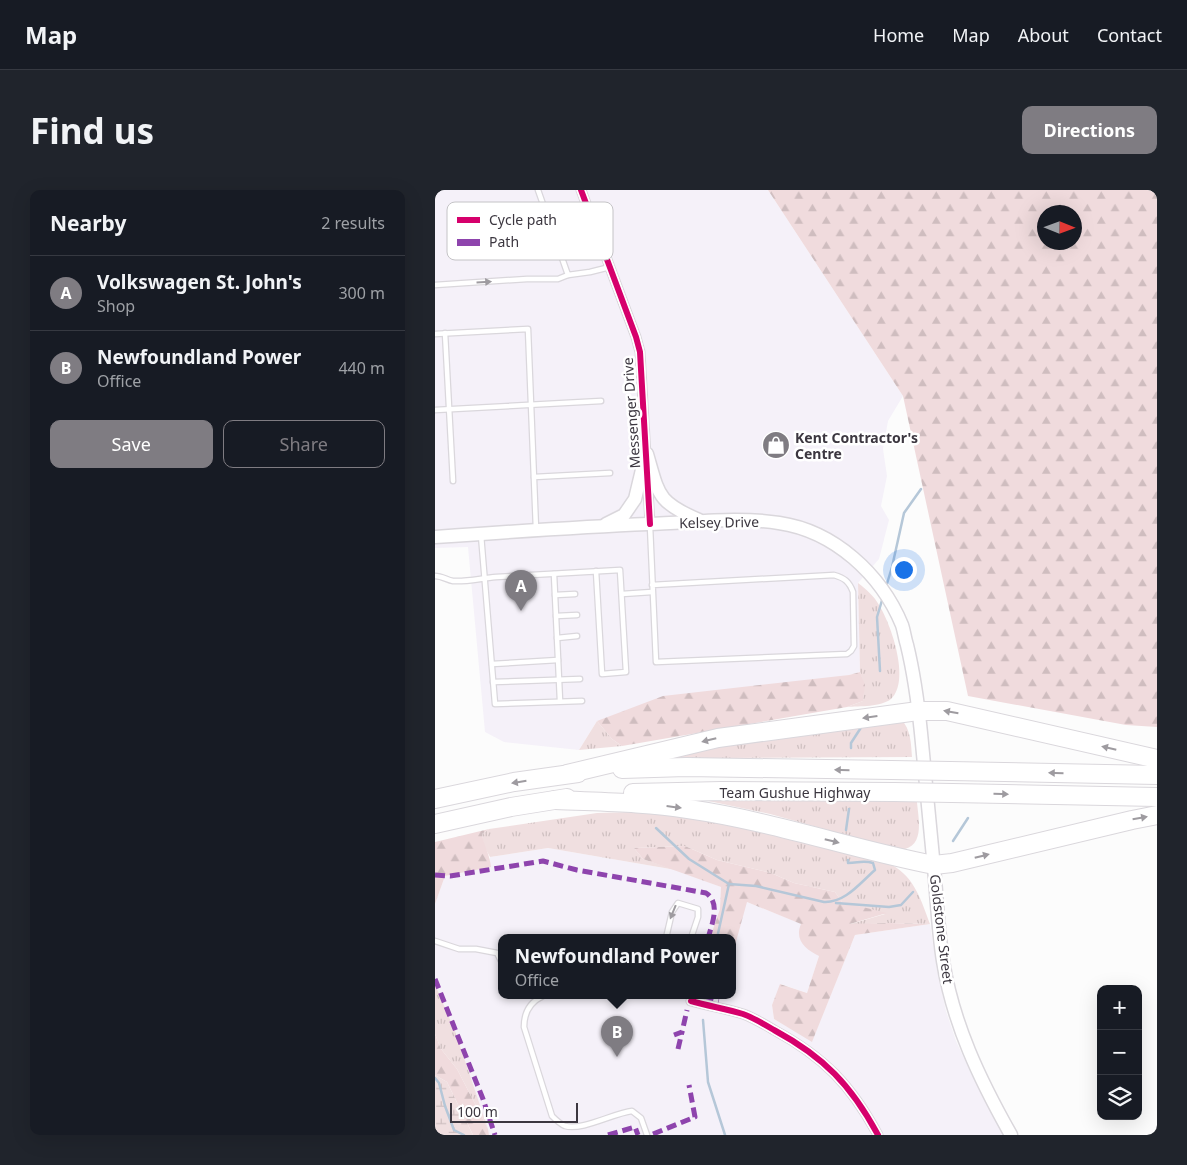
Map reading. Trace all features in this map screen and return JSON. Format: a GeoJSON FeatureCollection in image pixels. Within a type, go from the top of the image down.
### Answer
{"type":"FeatureCollection","features":[{"type":"Feature","properties":{"kind":"highway"},"geometry":{"type":"LineString","coordinates":[[567,774],[718,738],[919,711],[947,711],[1157,759]]}},
{"type":"Feature","properties":{"kind":"highway","name":"Team Gushue Highway"},"geometry":{"type":"LineString","coordinates":[[435,799],[514,782],[567,774],[687,767],[1157,775]]}},
{"type":"Feature","properties":{"kind":"highway","name":"Team Gushue Highway"},"geometry":{"type":"LineString","coordinates":[[435,824],[511,806],[607,794],[660,792],[893,792],[1157,797]]}},
{"type":"Feature","properties":{"kind":"highway"},"geometry":{"type":"LineString","coordinates":[[555,800],[651,804],[689,809],[750,820],[934,865],[952,863],[1157,815]]}},
{"type":"Feature","properties":{"kind":"main road"},"geometry":{"type":"LineString","coordinates":[[646,453],[662,497],[673,508],[701,521]]}},
{"type":"Feature","properties":{"kind":"main road"},"geometry":{"type":"LineString","coordinates":[[600,527],[623,515],[630,507],[639,489],[646,453]]}},
{"type":"Feature","properties":{"kind":"main road","name":"Kelsey Drive"},"geometry":{"type":"LineString","coordinates":[[435,537],[536,529],[743,520],[780,523],[804,529],[824,538],[846,553],[866,570],[885,595],[902,626],[913,669],[919,711]]}},
{"type":"Feature","properties":{"kind":"main road","name":"Goldstone Street"},"geometry":{"type":"LineString","coordinates":[[919,711],[943,960],[952,1002],[958,1024],[976,1067],[1011,1135]]}},
{"type":"Feature","properties":{"kind":"street","name":"Messenger Drive"},"geometry":{"type":"LineString","coordinates":[[581,190],[586,202]]}},
{"type":"Feature","properties":{"kind":"street","name":"Messenger Drive"},"geometry":{"type":"LineString","coordinates":[[607,260],[640,352],[650,524]]}},
{"type":"Feature","properties":{"kind":"street"},"geometry":{"type":"LineString","coordinates":[[689,999],[743,1014],[789,1038],[809,1051],[824,1063],[853,1094],[877,1135]]}},
{"type":"Feature","properties":{"kind":"lane"},"geometry":{"type":"LineString","coordinates":[[538,190],[542,202]]}},
{"type":"Feature","properties":{"kind":"lane"},"geometry":{"type":"LineString","coordinates":[[564,260],[569,275]]}},
{"type":"Feature","properties":{"kind":"lane"},"geometry":{"type":"LineString","coordinates":[[435,285],[559,278],[610,267]]}},
{"type":"Feature","properties":{"kind":"lane"},"geometry":{"type":"LineString","coordinates":[[435,334],[528,328],[536,529]]}},
{"type":"Feature","properties":{"kind":"lane"},"geometry":{"type":"LineString","coordinates":[[445,333],[453,481]]}},
{"type":"Feature","properties":{"kind":"lane"},"geometry":{"type":"LineString","coordinates":[[435,410],[601,401]]}},
{"type":"Feature","properties":{"kind":"lane"},"geometry":{"type":"LineString","coordinates":[[534,477],[609,473]]}},
{"type":"Feature","properties":{"kind":"lane"},"geometry":{"type":"LineString","coordinates":[[650,524],[652,592],[656,662],[847,654],[854,646],[853,592],[845,578],[834,575],[652,585]]}},
{"type":"Feature","properties":{"kind":"lane"},"geometry":{"type":"LineString","coordinates":[[481,534],[495,704],[582,701]]}},
{"type":"Feature","properties":{"kind":"lane"},"geometry":{"type":"LineString","coordinates":[[435,576],[454,581],[485,578],[596,571],[620,570],[627,672],[602,674],[596,571]]}},
{"type":"Feature","properties":{"kind":"lane"},"geometry":{"type":"LineString","coordinates":[[554,574],[560,701]]}},
{"type":"Feature","properties":{"kind":"lane"},"geometry":{"type":"LineString","coordinates":[[622,594],[652,592]]}},
{"type":"Feature","properties":{"kind":"lane"},"geometry":{"type":"LineString","coordinates":[[555,595],[575,594]]}},
{"type":"Feature","properties":{"kind":"lane"},"geometry":{"type":"LineString","coordinates":[[556,616],[577,615]]}},
{"type":"Feature","properties":{"kind":"lane"},"geometry":{"type":"LineString","coordinates":[[557,638],[577,636]]}},
{"type":"Feature","properties":{"kind":"lane"},"geometry":{"type":"LineString","coordinates":[[492,664],[558,660]]}},
{"type":"Feature","properties":{"kind":"lane"},"geometry":{"type":"LineString","coordinates":[[493,682],[580,678]]}},
{"type":"Feature","properties":{"kind":"lane"},"geometry":{"type":"LineString","coordinates":[[667,934],[672,912],[678,903],[698,909],[698,917],[692,934]]}},
{"type":"Feature","properties":{"kind":"lane"},"geometry":{"type":"LineString","coordinates":[[435,941],[459,949],[476,949],[497,953],[498,955]]}},
{"type":"Feature","properties":{"kind":"lane"},"geometry":{"type":"LineString","coordinates":[[538,999],[525,1013],[524,1027],[552,1116],[561,1124],[570,1127],[632,1111],[641,1118],[647,1135]]}},
{"type":"Feature","properties":{"kind":"shaded area"},"geometry":{"type":"Polygon","coordinates":[[[435,190],[768,190],[903,396],[888,421],[883,449],[887,476],[881,506],[889,520],[879,559],[858,583],[860,672],[597,721],[579,750],[504,742],[485,732],[468,547],[435,548],[435,190]]]}},
{"type":"Feature","properties":{"kind":"shaded area"},"geometry":{"type":"Polygon","coordinates":[[[548,848],[676,870],[721,887],[747,902],[802,924],[819,956],[807,993],[781,984],[772,1005],[774,1019],[812,1041],[855,935],[930,924],[946,1011],[956,1041],[1004,1135],[489,1135],[455,1031],[435,984],[435,904],[445,876],[490,867],[490,857],[548,848]]]}},
{"type":"Feature","properties":{"kind":"green space"},"geometry":{"type":"Polygon","coordinates":[[[768,190],[1157,190],[1157,727],[1126,725],[968,696],[903,396],[768,190]]]}},
{"type":"Feature","properties":{"kind":"green space"},"geometry":{"type":"Polygon","coordinates":[[[858,583],[875,599],[889,625],[897,652],[899,679],[897,691],[887,702],[870,706],[847,707],[863,701],[864,685],[860,672],[858,583]]]}},
{"type":"Feature","properties":{"kind":"green space"},"geometry":{"type":"Polygon","coordinates":[[[860,672],[865,685],[863,701],[847,707],[622,746],[612,739],[597,721],[663,696],[849,675],[860,672]]]}},
{"type":"Feature","properties":{"kind":"green space"},"geometry":{"type":"Polygon","coordinates":[[[901,719],[909,732],[912,757],[721,758],[630,761],[681,751],[901,719]]]}},
{"type":"Feature","properties":{"kind":"green space"},"geometry":{"type":"Polygon","coordinates":[[[597,721],[612,739],[622,746],[579,750],[597,721]]]}},
{"type":"Feature","properties":{"kind":"green space"},"geometry":{"type":"Polygon","coordinates":[[[699,799],[917,802],[918,836],[911,846],[899,849],[770,814],[699,799]]]}},
{"type":"Feature","properties":{"kind":"green space"},"geometry":{"type":"Polygon","coordinates":[[[634,812],[697,817],[746,826],[892,865],[900,870],[912,883],[930,924],[847,925],[885,914],[842,902],[835,892],[794,883],[771,873],[717,860],[685,846],[634,848],[643,859],[676,870],[548,848],[490,857],[484,846],[482,834],[489,829],[597,813],[634,812]]]}},
{"type":"Feature","properties":{"kind":"green space"},"geometry":{"type":"Polygon","coordinates":[[[489,829],[482,834],[491,867],[445,876],[435,904],[435,842],[489,829]]]}},
{"type":"Feature","properties":{"kind":"green space"},"geometry":{"type":"Polygon","coordinates":[[[685,846],[717,860],[771,873],[794,883],[835,892],[842,902],[887,913],[850,924],[930,924],[855,935],[812,1042],[774,1019],[772,1005],[780,984],[807,993],[819,956],[810,951],[800,940],[799,930],[801,924],[747,902],[736,942],[736,934],[711,934],[720,909],[721,887],[643,859],[634,848],[685,846]]]}},
{"type":"Feature","properties":{"kind":"green space"},"geometry":{"type":"Polygon","coordinates":[[[435,984],[455,1031],[488,1129],[457,1069],[441,1049],[435,1034],[435,984]]]}},
{"type":"Feature","properties":{"kind":"green space"},"geometry":{"type":"Polygon","coordinates":[[[435,1034],[441,1049],[457,1069],[488,1129],[489,1135],[473,1135],[447,1082],[435,1075],[435,1034]]]}},
{"type":"Feature","properties":{"kind":"green space"},"geometry":{"type":"Polygon","coordinates":[[[435,1075],[447,1082],[473,1135],[435,1135],[435,1075]]]}},
{"type":"Feature","properties":{"kind":"waterway"},"geometry":{"type":"LineString","coordinates":[[886,587],[904,513],[921,489]]}},
{"type":"Feature","properties":{"kind":"waterway"},"geometry":{"type":"LineString","coordinates":[[880,671],[877,617],[883,597]]}},
{"type":"Feature","properties":{"kind":"waterway"},"geometry":{"type":"LineString","coordinates":[[851,748],[851,743],[862,726]]}},
{"type":"Feature","properties":{"kind":"waterway"},"geometry":{"type":"LineString","coordinates":[[846,830],[849,809]]}},
{"type":"Feature","properties":{"kind":"waterway"},"geometry":{"type":"LineString","coordinates":[[953,841],[968,818]]}},
{"type":"Feature","properties":{"kind":"waterway"},"geometry":{"type":"LineString","coordinates":[[656,828],[689,859],[729,884],[718,934]]}},
{"type":"Feature","properties":{"kind":"waterway"},"geometry":{"type":"LineString","coordinates":[[729,884],[756,886],[824,902],[832,901],[852,891],[875,870],[873,863],[848,863],[848,860]]}},
{"type":"Feature","properties":{"kind":"waterway"},"geometry":{"type":"LineString","coordinates":[[836,903],[889,907],[901,905],[913,892]]}},
{"type":"Feature","properties":{"kind":"waterway"},"geometry":{"type":"LineString","coordinates":[[703,1020],[708,1082],[725,1135]]}},
{"type":"Feature","properties":{"kind":"waterway"},"geometry":{"type":"LineString","coordinates":[[435,1078],[439,1083],[454,1130],[464,1135]]}},
{"type":"Feature","properties":{"kind":"marked path"},"geometry":{"type":"LineString","coordinates":[[435,875],[450,876],[543,861],[577,870],[706,893],[711,897],[714,908],[709,934]]}},
{"type":"Feature","properties":{"kind":"marked path"},"geometry":{"type":"LineString","coordinates":[[435,979],[483,1099],[495,1135]]}},
{"type":"Feature","properties":{"kind":"marked path"},"geometry":{"type":"LineString","coordinates":[[674,1035],[682,1032],[687,1010]]}},
{"type":"Feature","properties":{"kind":"marked path"},"geometry":{"type":"LineString","coordinates":[[678,1049],[682,1032]]}},
{"type":"Feature","properties":{"kind":"marked path"},"geometry":{"type":"LineString","coordinates":[[653,1134],[695,1117],[689,1085]]}},
{"type":"Feature","properties":{"kind":"marked path"},"geometry":{"type":"LineString","coordinates":[[608,1135],[635,1127],[638,1135]]}},
{"type":"Feature","properties":{"kind":"cycle path"},"geometry":{"type":"LineString","coordinates":[[581,190],[585,202]]}},
{"type":"Feature","properties":{"kind":"cycle path"},"geometry":{"type":"LineString","coordinates":[[607,260],[640,352],[650,524]]}},
{"type":"Feature","properties":{"kind":"cycle path"},"geometry":{"type":"LineString","coordinates":[[691,1001],[747,1016],[792,1040],[808,1051],[835,1074],[846,1087],[868,1117],[878,1135]]}},
{"type":"Feature","properties":{"kind":"place","name":"Kent Contractor's Centre"},"geometry":{"type":"Point","coordinates":[776,445]}},
{"type":"Feature","properties":{"kind":"place","name":"Volkswagen St. John's"},"geometry":{"type":"Point","coordinates":[521,611]}},
{"type":"Feature","properties":{"kind":"place","name":"Newfoundland Power"},"geometry":{"type":"Point","coordinates":[617,1057]}}]}
